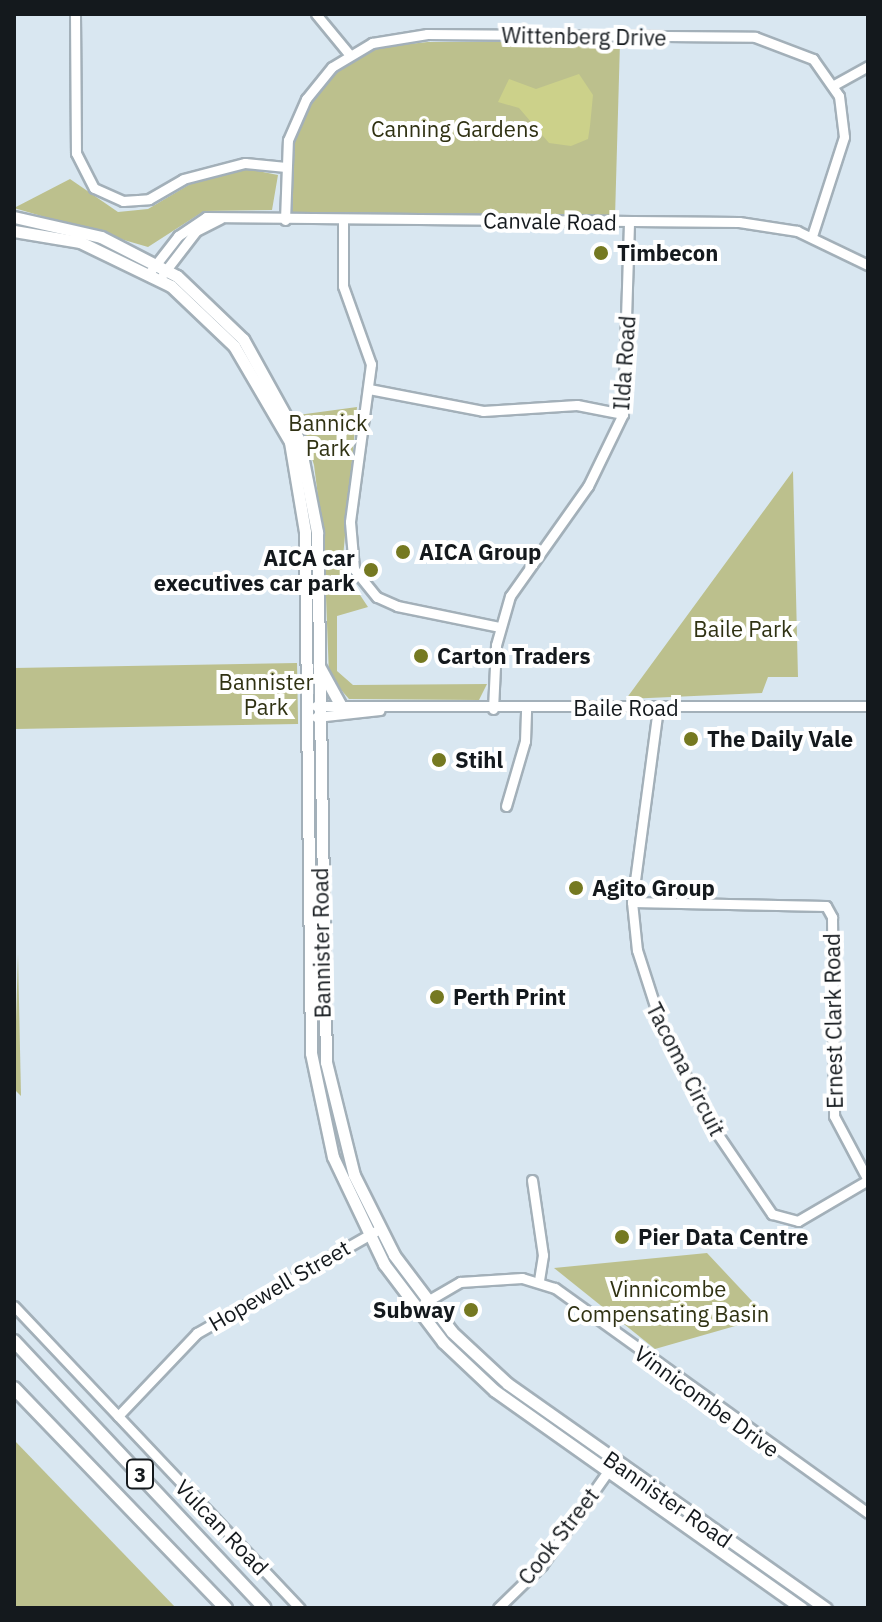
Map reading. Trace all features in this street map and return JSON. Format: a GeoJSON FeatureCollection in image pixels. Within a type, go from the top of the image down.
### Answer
{"type":"FeatureCollection","features":[{"type":"Feature","properties":{"kind":"highway","name":"3"},"geometry":{"type":"LineString","coordinates":[[14,1341],[265,1608]]}},
{"type":"Feature","properties":{"kind":"highway","name":"3"},"geometry":{"type":"LineString","coordinates":[[14,1388],[226,1608]]}},
{"type":"Feature","properties":{"kind":"main road","name":"Bannister Road"},"geometry":{"type":"LineString","coordinates":[[14,217],[86,232],[158,270],[243,339],[299,440],[317,532],[311,1053],[330,1144],[367,1235],[415,1309],[495,1391],[802,1608]]}},
{"type":"Feature","properties":{"kind":"main road","name":"Bannister Road"},"geometry":{"type":"LineString","coordinates":[[14,231],[80,242],[158,270],[234,346],[290,442],[305,532],[326,1062],[347,1154],[379,1229],[426,1301],[508,1384],[826,1608]]}},
{"type":"Feature","properties":{"kind":"main road"},"geometry":{"type":"LineString","coordinates":[[316,662],[341,706]]}},
{"type":"Feature","properties":{"kind":"street"},"geometry":{"type":"LineString","coordinates":[[75,14],[76,153],[94,188],[123,201],[149,199],[183,179],[245,163],[286,167]]}},
{"type":"Feature","properties":{"kind":"street"},"geometry":{"type":"LineString","coordinates":[[316,14],[349,54]]}},
{"type":"Feature","properties":{"kind":"street","name":"Wittenberg Drive"},"geometry":{"type":"LineString","coordinates":[[285,220],[286,167],[306,99],[349,54],[409,34],[755,37],[798,49],[834,85]]}},
{"type":"Feature","properties":{"kind":"street"},"geometry":{"type":"LineString","coordinates":[[812,236],[844,137],[834,85],[868,66]]}},
{"type":"Feature","properties":{"kind":"street","name":"Canvale Road"},"geometry":{"type":"LineString","coordinates":[[158,270],[191,224],[223,218],[739,222],[812,236],[868,265]]}},
{"type":"Feature","properties":{"kind":"street"},"geometry":{"type":"LineString","coordinates":[[343,219],[343,286],[369,353],[369,389],[350,522],[354,569],[377,597],[397,606],[499,627]]}},
{"type":"Feature","properties":{"kind":"street","name":"Ilda Road"},"geometry":{"type":"LineString","coordinates":[[493,709],[499,627],[522,574],[608,455],[623,414],[629,221]]}},
{"type":"Feature","properties":{"kind":"street"},"geometry":{"type":"LineString","coordinates":[[369,389],[483,411],[577,405],[623,414]]}},
{"type":"Feature","properties":{"kind":"street","name":"Baile Road"},"geometry":{"type":"LineString","coordinates":[[313,712],[341,706],[383,709]]}},
{"type":"Feature","properties":{"kind":"street","name":"Baile Road"},"geometry":{"type":"LineString","coordinates":[[313,712],[868,706]]}},
{"type":"Feature","properties":{"kind":"street"},"geometry":{"type":"LineString","coordinates":[[506,806],[525,741],[526,708]]}},
{"type":"Feature","properties":{"kind":"street","name":"Tacoma Circuit"},"geometry":{"type":"LineString","coordinates":[[658,708],[632,902],[637,950],[663,1031],[708,1120],[772,1214],[798,1221],[868,1180]]}},
{"type":"Feature","properties":{"kind":"street","name":"Ernest Clark Road"},"geometry":{"type":"LineString","coordinates":[[632,902],[826,906],[834,1116],[868,1180]]}},
{"type":"Feature","properties":{"kind":"street"},"geometry":{"type":"LineString","coordinates":[[415,1309],[460,1282],[539,1280],[543,1255],[532,1180]]}},
{"type":"Feature","properties":{"kind":"street","name":"Hopewell Street"},"geometry":{"type":"LineString","coordinates":[[118,1416],[197,1333],[379,1229]]}},
{"type":"Feature","properties":{"kind":"street","name":"Vinnicombe Drive"},"geometry":{"type":"LineString","coordinates":[[539,1280],[868,1513]]}},
{"type":"Feature","properties":{"kind":"street","name":"Vulcan Road"},"geometry":{"type":"LineString","coordinates":[[14,1306],[300,1608]]}},
{"type":"Feature","properties":{"kind":"street","name":"Cook Street"},"geometry":{"type":"LineString","coordinates":[[498,1608],[542,1565],[615,1461]]}},
{"type":"Feature","properties":{"kind":"green space","name":"Canning Gardens"},"geometry":{"type":"Polygon","coordinates":[[[428,42],[620,42],[615,217],[291,214],[293,142],[307,100],[334,69],[370,48],[428,42]]]}},
{"type":"Feature","properties":{"kind":"green space"},"geometry":{"type":"Polygon","coordinates":[[[243,168],[278,175],[272,210],[204,211],[148,247],[14,208],[70,179],[118,212],[148,209],[192,183],[243,168]]]}},
{"type":"Feature","properties":{"kind":"green space","name":"Bannick Park"},"geometry":{"type":"Polygon","coordinates":[[[357,407],[342,568],[368,607],[337,616],[337,671],[353,685],[487,684],[479,700],[349,699],[329,676],[324,544],[314,465],[298,415],[357,407]]]}},
{"type":"Feature","properties":{"kind":"green space","name":"Baile Park"},"geometry":{"type":"Polygon","coordinates":[[[793,471],[798,677],[768,677],[762,693],[626,699],[793,471]]]}},
{"type":"Feature","properties":{"kind":"green space","name":"Bannister Park"},"geometry":{"type":"Polygon","coordinates":[[[297,663],[298,724],[15,729],[14,668],[297,663]]]}},
{"type":"Feature","properties":{"kind":"green space"},"geometry":{"type":"Polygon","coordinates":[[[18,954],[21,1096],[14,1089],[18,954]]]}},
{"type":"Feature","properties":{"kind":"green space","name":"Vinnicombe Compensating Basin"},"geometry":{"type":"Polygon","coordinates":[[[707,1253],[767,1317],[655,1349],[554,1268],[707,1253]]]}},
{"type":"Feature","properties":{"kind":"green space"},"geometry":{"type":"Polygon","coordinates":[[[14,1440],[176,1608],[14,1608],[14,1440]]]}},
{"type":"Feature","properties":{"kind":"shaded area"},"geometry":{"type":"Polygon","coordinates":[[[579,74],[593,95],[590,126],[588,139],[571,146],[549,143],[519,108],[498,102],[509,79],[536,89],[579,74]]]}},
{"type":"Feature","properties":{"kind":"place","name":"Timbecon"},"geometry":{"type":"Point","coordinates":[601,253]}},
{"type":"Feature","properties":{"kind":"place","name":"AICA Group"},"geometry":{"type":"Point","coordinates":[403,552]}},
{"type":"Feature","properties":{"kind":"place","name":"AICA car executives car park"},"geometry":{"type":"Point","coordinates":[371,570]}},
{"type":"Feature","properties":{"kind":"place","name":"Carton Traders"},"geometry":{"type":"Point","coordinates":[421,656]}},
{"type":"Feature","properties":{"kind":"place","name":"The Daily Vale"},"geometry":{"type":"Point","coordinates":[691,739]}},
{"type":"Feature","properties":{"kind":"place","name":"Stihl"},"geometry":{"type":"Point","coordinates":[439,760]}},
{"type":"Feature","properties":{"kind":"place","name":"Agito Group"},"geometry":{"type":"Point","coordinates":[576,888]}},
{"type":"Feature","properties":{"kind":"place","name":"Perth Print"},"geometry":{"type":"Point","coordinates":[437,997]}},
{"type":"Feature","properties":{"kind":"place","name":"Pier Data Centre"},"geometry":{"type":"Point","coordinates":[622,1237]}},
{"type":"Feature","properties":{"kind":"place","name":"Subway"},"geometry":{"type":"Point","coordinates":[471,1310]}}]}
